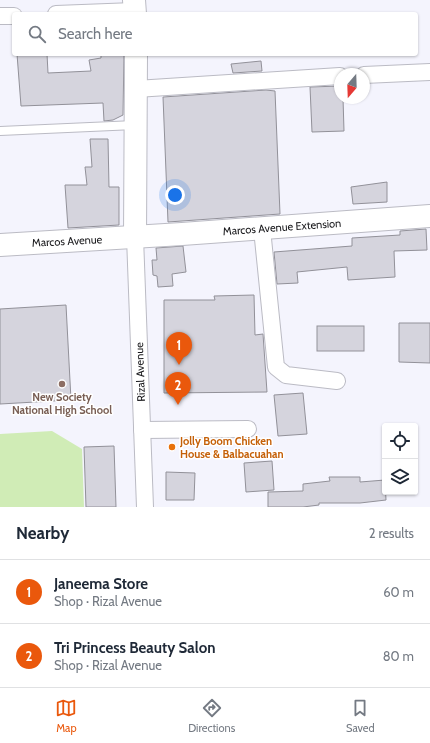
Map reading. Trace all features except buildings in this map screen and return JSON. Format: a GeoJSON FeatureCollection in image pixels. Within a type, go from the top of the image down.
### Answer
{"type":"FeatureCollection","features":[{"type":"Feature","properties":{"kind":"street"},"geometry":{"type":"LineString","coordinates":[[82,12],[134,8]]}},
{"type":"Feature","properties":{"kind":"street"},"geometry":{"type":"LineString","coordinates":[[0,16],[12,16]]}},
{"type":"Feature","properties":{"kind":"street"},"geometry":{"type":"LineString","coordinates":[[135,237],[136,56]]}},
{"type":"Feature","properties":{"kind":"street"},"geometry":{"type":"LineString","coordinates":[[370,75],[430,72]]}},
{"type":"Feature","properties":{"kind":"street"},"geometry":{"type":"LineString","coordinates":[[136,89],[334,76]]}},
{"type":"Feature","properties":{"kind":"street","name":"Marcos Avenue Extension"},"geometry":{"type":"LineString","coordinates":[[135,237],[430,216]]}},
{"type":"Feature","properties":{"kind":"street"},"geometry":{"type":"LineString","coordinates":[[262,229],[276,367],[286,375],[337,381]]}},
{"type":"Feature","properties":{"kind":"street","name":"Marcos Avenue"},"geometry":{"type":"LineString","coordinates":[[0,244],[135,237]]}},
{"type":"Feature","properties":{"kind":"street","name":"Rizal Avenue"},"geometry":{"type":"LineString","coordinates":[[135,237],[145,507]]}},
{"type":"Feature","properties":{"kind":"street"},"geometry":{"type":"LineString","coordinates":[[142,430],[248,429]]}},
{"type":"Feature","properties":{"kind":"lane"},"geometry":{"type":"LineString","coordinates":[[0,131],[136,125]]}},
{"type":"Feature","properties":{"kind":"green space"},"geometry":{"type":"Polygon","coordinates":[[[52,431],[82,449],[84,507],[0,507],[0,434],[52,431]]]}},
{"type":"Feature","properties":{"kind":"place","name":"Janeema Store"},"geometry":{"type":"Point","coordinates":[179,365]}},
{"type":"Feature","properties":{"kind":"place","name":"New Society National High School"},"geometry":{"type":"Point","coordinates":[62,384]}},
{"type":"Feature","properties":{"kind":"place","name":"Tri Princess Beauty Salon"},"geometry":{"type":"Point","coordinates":[178,405]}},
{"type":"Feature","properties":{"kind":"place","name":"Jolly Boom Chicken House & Balbacuahan"},"geometry":{"type":"Point","coordinates":[172,447]}}]}
